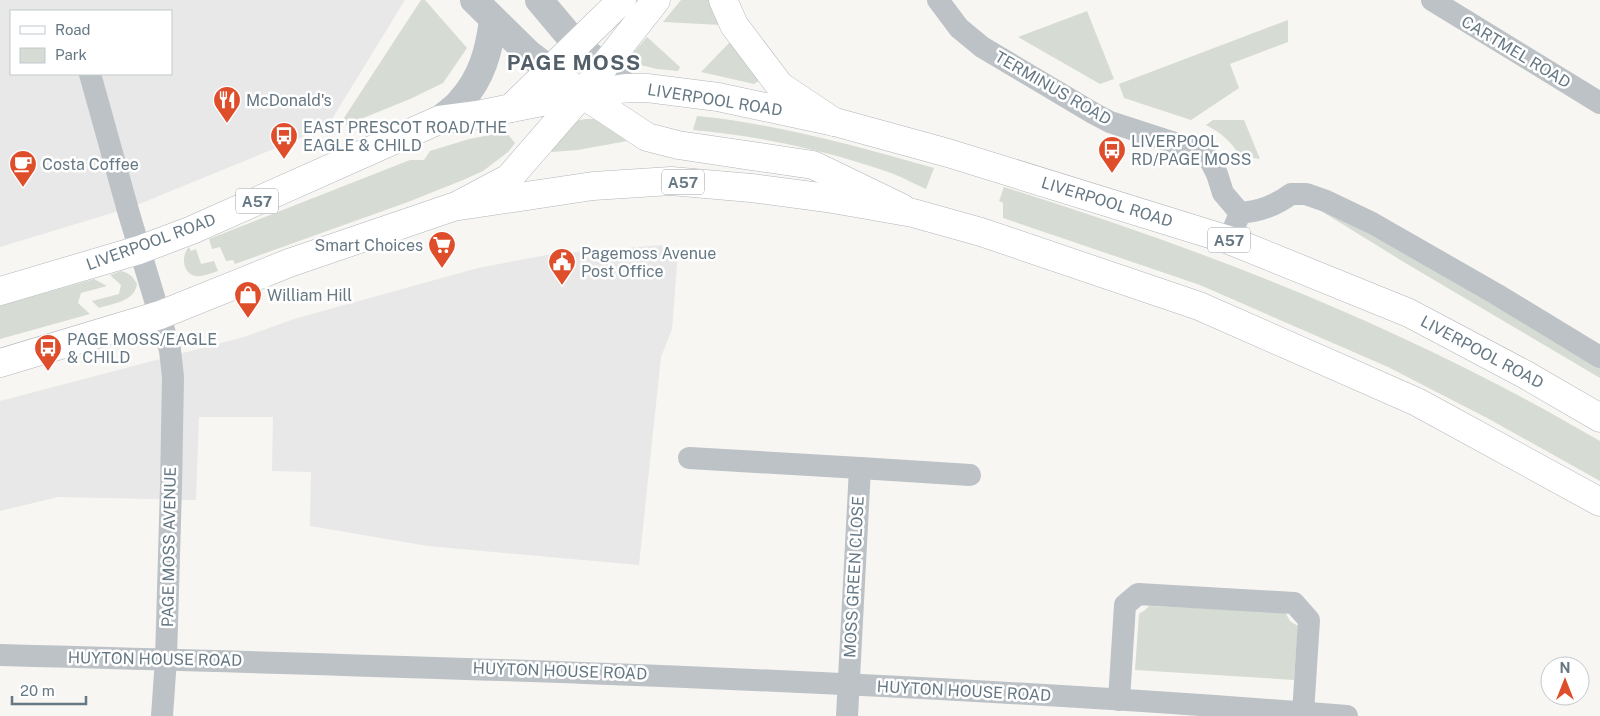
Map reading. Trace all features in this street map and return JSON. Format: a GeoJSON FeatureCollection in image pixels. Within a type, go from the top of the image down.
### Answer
{"type":"FeatureCollection","features":[{"type":"Feature","properties":{"kind":"main road"},"geometry":{"type":"LineString","coordinates":[[512,108],[622,0]]}},
{"type":"Feature","properties":{"kind":"main road"},"geometry":{"type":"LineString","coordinates":[[453,208],[509,178],[582,94],[602,66],[656,0]]}},
{"type":"Feature","properties":{"kind":"main road"},"geometry":{"type":"LineString","coordinates":[[723,0],[734,25],[780,86],[835,122]]}},
{"type":"Feature","properties":{"kind":"main road"},"geometry":{"type":"LineString","coordinates":[[550,70],[582,94],[648,137],[678,145],[814,164],[913,213]]}},
{"type":"Feature","properties":{"kind":"main road","name":"LIVERPOOL ROAD"},"geometry":{"type":"LineString","coordinates":[[0,291],[139,250],[192,230],[439,120],[477,115],[582,94],[628,88],[647,88],[703,95],[835,122],[948,153],[1229,240],[1409,313],[1526,375],[1600,418]]}},
{"type":"Feature","properties":{"kind":"main road","name":"A57"},"geometry":{"type":"LineString","coordinates":[[0,363],[160,314],[289,263],[453,208],[592,186],[671,181],[751,188],[827,198],[913,213],[981,232],[1199,306],[1417,402],[1600,502]]}},
{"type":"Feature","properties":{"kind":"street"},"geometry":{"type":"LineString","coordinates":[[474,0],[529,54],[550,70]]}},
{"type":"Feature","properties":{"kind":"street"},"geometry":{"type":"LineString","coordinates":[[539,0],[576,44],[628,88]]}},
{"type":"Feature","properties":{"kind":"street","name":"TERMINUS ROAD"},"geometry":{"type":"LineString","coordinates":[[938,0],[959,28],[982,47],[1085,109],[1110,122],[1193,149],[1210,160],[1218,174],[1223,193],[1240,213]]}},
{"type":"Feature","properties":{"kind":"street","name":"CARTMEL ROAD"},"geometry":{"type":"LineString","coordinates":[[1432,0],[1598,97]]}},
{"type":"Feature","properties":{"kind":"street","name":"A57"},"geometry":{"type":"LineString","coordinates":[[439,120],[460,102],[480,72],[488,53],[493,20]]}},
{"type":"Feature","properties":{"kind":"street","name":"PAGE MOSS AVENUE"},"geometry":{"type":"LineString","coordinates":[[90,75],[139,250],[170,350],[173,378],[166,659],[162,716]]}},
{"type":"Feature","properties":{"kind":"street"},"geometry":{"type":"LineString","coordinates":[[1229,240],[1240,213],[1259,211],[1279,203],[1291,194],[1306,194],[1326,201],[1372,223],[1423,251],[1600,356]]}},
{"type":"Feature","properties":{"kind":"street"},"geometry":{"type":"LineString","coordinates":[[690,458],[970,475]]}},
{"type":"Feature","properties":{"kind":"street","name":"MOSS GREEN CLOSE"},"geometry":{"type":"LineString","coordinates":[[847,716],[860,468]]}},
{"type":"Feature","properties":{"kind":"street"},"geometry":{"type":"LineString","coordinates":[[1119,700],[1125,605],[1138,594],[1294,603],[1309,620],[1298,714]]}},
{"type":"Feature","properties":{"kind":"street","name":"HUYTON HOUSE ROAD"},"geometry":{"type":"LineString","coordinates":[[0,655],[710,677],[849,686],[1071,706],[1119,700],[1347,716]]}},
{"type":"Feature","properties":{"kind":"shaded area"},"geometry":{"type":"Polygon","coordinates":[[[0,0],[405,0],[327,127],[132,207],[0,247],[0,0]]]}},
{"type":"Feature","properties":{"kind":"shaded area"},"geometry":{"type":"Polygon","coordinates":[[[662,245],[663,250],[678,252],[672,329],[661,357],[639,565],[428,546],[310,526],[311,472],[272,471],[273,417],[199,417],[196,500],[58,497],[0,511],[0,401],[244,337],[294,319],[478,268],[552,254],[662,245]]]}},
{"type":"Feature","properties":{"kind":"green space"},"geometry":{"type":"Polygon","coordinates":[[[421,0],[425,0],[467,48],[443,83],[410,99],[346,125],[344,118],[421,0]]]}},
{"type":"Feature","properties":{"kind":"green space"},"geometry":{"type":"Polygon","coordinates":[[[681,0],[711,0],[721,25],[663,22],[681,0]]]}},
{"type":"Feature","properties":{"kind":"green space"},"geometry":{"type":"Polygon","coordinates":[[[1087,11],[1114,79],[1100,84],[1018,37],[1087,11]]]}},
{"type":"Feature","properties":{"kind":"green space"},"geometry":{"type":"Polygon","coordinates":[[[1288,20],[1288,42],[1230,64],[1239,88],[1191,120],[1124,98],[1119,84],[1288,20]]]}},
{"type":"Feature","properties":{"kind":"green space"},"geometry":{"type":"Polygon","coordinates":[[[647,37],[680,67],[678,71],[657,69],[628,62],[628,59],[647,37]]]}},
{"type":"Feature","properties":{"kind":"green space"},"geometry":{"type":"Polygon","coordinates":[[[731,41],[760,80],[754,84],[701,72],[731,41]]]}},
{"type":"Feature","properties":{"kind":"green space"},"geometry":{"type":"Polygon","coordinates":[[[697,116],[787,130],[934,168],[926,189],[893,174],[840,157],[767,140],[693,130],[697,116]]]}},
{"type":"Feature","properties":{"kind":"green space"},"geometry":{"type":"Polygon","coordinates":[[[594,119],[627,141],[578,150],[552,152],[549,149],[574,121],[594,119]]]}},
{"type":"Feature","properties":{"kind":"green space"},"geometry":{"type":"Polygon","coordinates":[[[1213,120],[1244,120],[1260,159],[1240,156],[1225,138],[1206,125],[1213,120]]]}},
{"type":"Feature","properties":{"kind":"green space"},"geometry":{"type":"Polygon","coordinates":[[[506,132],[515,143],[508,152],[483,171],[408,202],[235,264],[233,260],[226,261],[220,247],[212,249],[209,239],[410,160],[424,160],[430,151],[469,139],[506,132]]]}},
{"type":"Feature","properties":{"kind":"green space"},"geometry":{"type":"Polygon","coordinates":[[[1004,187],[1158,238],[1234,267],[1383,329],[1456,364],[1529,401],[1600,441],[1600,481],[1489,419],[1388,367],[1200,285],[1003,218],[1003,203],[999,201],[1004,187]]]}},
{"type":"Feature","properties":{"kind":"green space"},"geometry":{"type":"Polygon","coordinates":[[[1313,206],[1350,223],[1600,366],[1600,378],[1407,264],[1313,206]]]}},
{"type":"Feature","properties":{"kind":"green space"},"geometry":{"type":"Polygon","coordinates":[[[189,247],[191,251],[196,249],[201,264],[214,261],[218,271],[207,275],[195,276],[187,271],[184,259],[186,250],[189,247]]]}},
{"type":"Feature","properties":{"kind":"green space"},"geometry":{"type":"Polygon","coordinates":[[[121,271],[129,274],[134,279],[137,284],[135,290],[132,295],[123,301],[99,308],[92,301],[119,294],[121,285],[110,275],[121,271]]]}},
{"type":"Feature","properties":{"kind":"green space"},"geometry":{"type":"Polygon","coordinates":[[[94,279],[107,286],[81,293],[78,303],[90,314],[0,339],[0,306],[94,279]]]}},
{"type":"Feature","properties":{"kind":"green space"},"geometry":{"type":"Polygon","coordinates":[[[1149,606],[1285,612],[1290,621],[1298,626],[1294,680],[1135,670],[1139,614],[1149,606]]]}},
{"type":"Feature","properties":{"kind":"place","name":"McDonald's"},"geometry":{"type":"Point","coordinates":[227,124]}},
{"type":"Feature","properties":{"kind":"place","name":"EAST PRESCOT ROAD/THE EAGLE & CHILD"},"geometry":{"type":"Point","coordinates":[284,160]}},
{"type":"Feature","properties":{"kind":"place","name":"LIVERPOOL RD/PAGE MOSS"},"geometry":{"type":"Point","coordinates":[1112,174]}},
{"type":"Feature","properties":{"kind":"place","name":"Costa Coffee"},"geometry":{"type":"Point","coordinates":[23,188]}},
{"type":"Feature","properties":{"kind":"place","name":"Smart Choices"},"geometry":{"type":"Point","coordinates":[442,269]}},
{"type":"Feature","properties":{"kind":"place","name":"Pagemoss Avenue Post Office"},"geometry":{"type":"Point","coordinates":[562,286]}},
{"type":"Feature","properties":{"kind":"place","name":"William Hill"},"geometry":{"type":"Point","coordinates":[248,319]}},
{"type":"Feature","properties":{"kind":"place","name":"PAGE MOSS/EAGLE & CHILD"},"geometry":{"type":"Point","coordinates":[48,372]}},
{"type":"Feature","properties":{"kind":"district","name":"PAGE MOSS"},"geometry":{"type":"Point","coordinates":[574,62]}}]}
